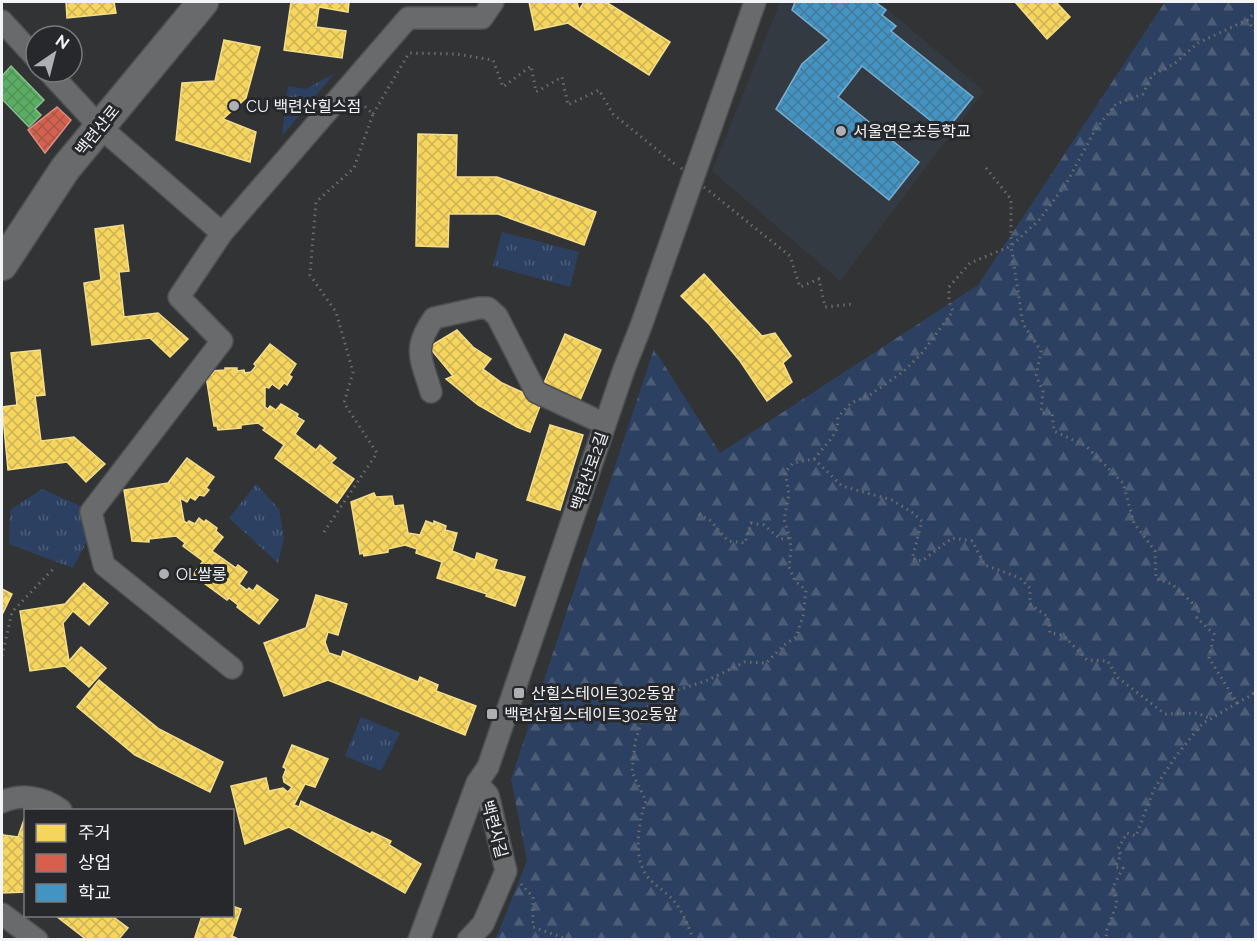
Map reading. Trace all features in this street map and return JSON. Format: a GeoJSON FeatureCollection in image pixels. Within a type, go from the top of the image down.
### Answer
{"type":"FeatureCollection","features":[{"type":"Feature","properties":{"kind":"main road","name":"백련산로"},"geometry":{"type":"LineString","coordinates":[[2,265],[65,169],[203,2]]}},
{"type":"Feature","properties":{"kind":"street"},"geometry":{"type":"LineString","coordinates":[[232,668],[104,565],[91,512],[222,341],[178,297],[222,233],[408,18],[482,18],[493,2]]}},
{"type":"Feature","properties":{"kind":"street","name":"백련산로2길"},"geometry":{"type":"LineString","coordinates":[[419,939],[477,783],[488,767],[605,424],[755,2]]}},
{"type":"Feature","properties":{"kind":"street"},"geometry":{"type":"LineString","coordinates":[[2,21],[24,45]]}},
{"type":"Feature","properties":{"kind":"street"},"geometry":{"type":"LineString","coordinates":[[61,84],[100,127],[222,233]]}},
{"type":"Feature","properties":{"kind":"street"},"geometry":{"type":"LineString","coordinates":[[431,392],[419,349],[424,332],[434,318],[479,308],[488,309],[497,316],[536,392],[605,424]]}},
{"type":"Feature","properties":{"kind":"street","name":"백련사길"},"geometry":{"type":"LineString","coordinates":[[468,939],[483,924],[506,869],[488,795],[477,783]]}},
{"type":"Feature","properties":{"kind":"street"},"geometry":{"type":"LineString","coordinates":[[2,802],[18,797],[29,797],[59,809]]}},
{"type":"Feature","properties":{"kind":"street"},"geometry":{"type":"LineString","coordinates":[[2,914],[37,939]]}},
{"type":"Feature","properties":{"kind":"path"},"geometry":{"type":"LineString","coordinates":[[693,939],[689,926],[672,899],[656,886],[643,869],[638,842],[640,817],[646,801],[632,772],[635,742],[645,711],[655,697],[706,681],[745,662],[765,663],[796,637],[803,616],[806,590],[795,581],[789,567],[790,538],[783,520],[789,494],[785,472],[792,463],[814,459],[831,439],[837,429],[838,417],[851,403],[870,395],[904,371],[922,353],[952,311],[949,302],[950,287],[970,263],[1011,246],[1039,220],[1066,184],[1095,130],[1116,104],[1143,94],[1152,75],[1173,64],[1198,43],[1247,20],[1256,12]]}},
{"type":"Feature","properties":{"kind":"path"},"geometry":{"type":"LineString","coordinates":[[1247,20],[1256,32]]}},
{"type":"Feature","properties":{"kind":"path"},"geometry":{"type":"LineString","coordinates":[[324,532],[377,453],[344,403],[353,372],[336,312],[310,275],[316,202],[354,168],[373,114],[409,53],[456,54],[493,60],[503,87],[531,66],[536,92],[562,76],[568,105],[599,90],[612,114],[790,256],[800,286],[819,279],[825,307],[854,304]]}},
{"type":"Feature","properties":{"kind":"path"},"geometry":{"type":"LineString","coordinates":[[346,89],[373,114]]}},
{"type":"Feature","properties":{"kind":"path"},"geometry":{"type":"LineString","coordinates":[[986,168],[1011,199],[1011,246],[1023,324],[1041,351],[1036,376],[1043,391],[1041,412],[1052,412],[1054,431],[1086,446],[1123,483],[1134,523],[1155,552],[1156,579],[1172,584],[1199,609],[1197,618],[1214,634],[1209,658],[1237,703]]}},
{"type":"Feature","properties":{"kind":"path"},"geometry":{"type":"LineString","coordinates":[[814,459],[842,486],[892,500],[922,521],[912,559],[922,561],[952,538],[972,541],[985,565],[1020,578],[1030,588],[1030,604],[1048,616],[1050,633],[1063,635],[1087,660],[1108,662],[1117,677],[1165,714],[1197,713],[1211,719]]}},
{"type":"Feature","properties":{"kind":"path"},"geometry":{"type":"LineString","coordinates":[[699,514],[711,521],[728,541],[745,543],[751,523],[764,525],[780,539],[790,538]]}},
{"type":"Feature","properties":{"kind":"path"},"geometry":{"type":"LineString","coordinates":[[2,656],[12,612],[55,567]]}},
{"type":"Feature","properties":{"kind":"path"},"geometry":{"type":"LineString","coordinates":[[1106,939],[1107,928],[1117,904],[1113,887],[1123,868],[1115,867],[1121,855],[1118,849],[1127,833],[1136,836],[1154,789],[1176,756],[1202,724],[1254,692],[1256,699]]}},
{"type":"Feature","properties":{"kind":"path"},"geometry":{"type":"LineString","coordinates":[[506,869],[515,872],[523,887],[533,897],[533,927],[570,939]]}},
{"type":"Feature","properties":{"kind":"shaded area","name":"서울연은초등학교"},"geometry":{"type":"Polygon","coordinates":[[[780,2],[879,2],[984,91],[840,281],[712,171],[780,2]]]}},
{"type":"Feature","properties":{"kind":"green space"},"geometry":{"type":"Polygon","coordinates":[[[1165,2],[1255,2],[1255,939],[493,939],[497,936],[527,861],[511,779],[654,349],[720,453],[978,285],[1165,2]]]}},
{"type":"Feature","properties":{"kind":"green space"},"geometry":{"type":"Polygon","coordinates":[[[335,73],[282,136],[288,86],[306,89],[335,73]]]}},
{"type":"Feature","properties":{"kind":"green space"},"geometry":{"type":"Polygon","coordinates":[[[502,232],[579,252],[570,287],[493,266],[502,232]]]}},
{"type":"Feature","properties":{"kind":"green space"},"geometry":{"type":"Polygon","coordinates":[[[256,484],[279,509],[284,538],[278,563],[229,518],[256,484]]]}},
{"type":"Feature","properties":{"kind":"green space"},"geometry":{"type":"Polygon","coordinates":[[[42,489],[85,508],[90,535],[73,568],[9,544],[10,510],[42,489]]]}},
{"type":"Feature","properties":{"kind":"green space"},"geometry":{"type":"Polygon","coordinates":[[[361,717],[400,733],[381,771],[345,756],[361,717]]]}},
{"type":"Feature","properties":{"kind":"building: 주거"},"geometry":{"type":"Polygon","coordinates":[[[66,2],[114,2],[116,13],[67,18],[66,2]]]}},
{"type":"Feature","properties":{"kind":"building: 주거"},"geometry":{"type":"Polygon","coordinates":[[[291,2],[312,4],[312,2],[349,2],[348,12],[319,7],[316,27],[346,31],[342,58],[284,50],[291,2]]]}},
{"type":"Feature","properties":{"kind":"building: 주거"},"geometry":{"type":"Polygon","coordinates":[[[529,2],[577,2],[579,10],[584,2],[606,2],[670,42],[649,75],[568,23],[535,30],[529,2]]]}},
{"type":"Feature","properties":{"kind":"building: 주거"},"geometry":{"type":"Polygon","coordinates":[[[1015,2],[1056,2],[1070,17],[1047,39],[1015,2]]]}},
{"type":"Feature","properties":{"kind":"building: 주거"},"geometry":{"type":"Polygon","coordinates":[[[224,40],[260,47],[246,98],[223,119],[256,132],[250,162],[176,140],[182,83],[215,81],[224,40]]]}},
{"type":"Feature","properties":{"kind":"building: 주거"},"geometry":{"type":"Polygon","coordinates":[[[418,134],[457,135],[456,177],[497,177],[596,212],[584,245],[498,214],[449,214],[448,247],[416,246],[418,134]]]}},
{"type":"Feature","properties":{"kind":"building: 주거"},"geometry":{"type":"Polygon","coordinates":[[[123,225],[129,271],[119,272],[124,317],[158,313],[188,339],[170,357],[150,338],[92,345],[84,283],[101,280],[95,229],[123,225]]]}},
{"type":"Feature","properties":{"kind":"building: 주거"},"geometry":{"type":"Polygon","coordinates":[[[704,274],[762,336],[775,333],[791,356],[783,363],[792,382],[767,401],[740,361],[709,324],[681,296],[704,274]]]}},
{"type":"Feature","properties":{"kind":"building: 주거"},"geometry":{"type":"Polygon","coordinates":[[[457,330],[473,347],[491,359],[483,369],[502,383],[542,401],[530,432],[478,405],[446,379],[453,376],[429,347],[457,330]]]}},
{"type":"Feature","properties":{"kind":"building: 주거"},"geometry":{"type":"Polygon","coordinates":[[[565,334],[601,350],[578,405],[541,390],[565,334]]]}},
{"type":"Feature","properties":{"kind":"building: 주거"},"geometry":{"type":"Polygon","coordinates":[[[270,344],[296,364],[289,375],[292,377],[287,385],[284,383],[279,389],[272,384],[269,388],[265,387],[265,407],[268,409],[270,406],[276,410],[281,404],[298,414],[297,417],[304,421],[295,434],[316,450],[320,445],[336,458],[331,463],[354,479],[337,503],[275,458],[284,445],[263,430],[265,428],[258,423],[241,425],[241,428],[218,430],[217,426],[214,426],[206,376],[212,375],[211,371],[225,370],[225,368],[237,368],[237,371],[244,370],[245,373],[251,372],[256,366],[254,364],[270,344]]]}},
{"type":"Feature","properties":{"kind":"building: 주거"},"geometry":{"type":"Polygon","coordinates":[[[40,350],[45,395],[35,396],[41,441],[74,437],[105,464],[86,482],[67,462],[8,470],[2,407],[17,405],[11,353],[40,350]]]}},
{"type":"Feature","properties":{"kind":"building: 주거"},"geometry":{"type":"Polygon","coordinates":[[[550,425],[583,435],[560,510],[527,500],[550,425]]]}},
{"type":"Feature","properties":{"kind":"building: 주거"},"geometry":{"type":"Polygon","coordinates":[[[187,458],[214,477],[206,488],[209,490],[204,496],[199,495],[195,500],[190,497],[187,502],[180,498],[184,521],[195,524],[199,518],[217,528],[216,531],[223,537],[212,551],[236,568],[238,565],[247,572],[239,584],[253,591],[257,585],[278,600],[259,624],[229,598],[227,600],[193,575],[203,561],[183,546],[185,543],[176,536],[149,539],[149,542],[132,541],[124,490],[168,483],[187,458]]]}},
{"type":"Feature","properties":{"kind":"building: 주거"},"geometry":{"type":"Polygon","coordinates":[[[374,493],[376,497],[392,496],[394,506],[403,505],[408,533],[420,535],[426,521],[434,524],[434,521],[446,526],[445,530],[457,533],[452,551],[475,560],[477,553],[497,560],[494,569],[525,577],[515,606],[486,596],[487,594],[437,578],[442,562],[416,553],[417,549],[405,545],[388,549],[388,552],[364,556],[363,553],[360,554],[351,502],[374,493]]]}},
{"type":"Feature","properties":{"kind":"building: 주거"},"geometry":{"type":"Polygon","coordinates":[[[84,583],[108,603],[89,625],[73,611],[63,623],[69,661],[81,647],[106,668],[89,687],[65,666],[30,671],[20,611],[65,604],[84,583]]]}},
{"type":"Feature","properties":{"kind":"building: 주거"},"geometry":{"type":"Polygon","coordinates":[[[2,589],[12,594],[2,615],[2,589]]]}},
{"type":"Feature","properties":{"kind":"building: 주거"},"geometry":{"type":"Polygon","coordinates":[[[316,595],[347,604],[338,635],[328,632],[325,642],[329,653],[341,657],[343,651],[418,682],[420,677],[438,685],[436,691],[476,706],[465,735],[328,680],[284,696],[264,643],[306,628],[316,595]]]}},
{"type":"Feature","properties":{"kind":"building: 주거"},"geometry":{"type":"Polygon","coordinates":[[[99,680],[159,729],[223,762],[210,792],[135,755],[77,707],[99,680]]]}},
{"type":"Feature","properties":{"kind":"building: 주거"},"geometry":{"type":"Polygon","coordinates":[[[292,745],[328,759],[315,787],[305,784],[294,805],[299,807],[301,801],[370,834],[372,832],[391,841],[389,845],[421,864],[405,893],[289,827],[245,844],[231,786],[266,778],[269,791],[283,788],[288,792],[292,787],[284,782],[286,769],[283,767],[292,745]]]}},
{"type":"Feature","properties":{"kind":"building: 주거"},"geometry":{"type":"Polygon","coordinates":[[[24,820],[24,892],[2,893],[2,832],[3,835],[18,837],[24,820]]]}},
{"type":"Feature","properties":{"kind":"building: 주거"},"geometry":{"type":"Polygon","coordinates":[[[234,907],[241,909],[232,936],[240,940],[194,940],[202,917],[234,917],[234,907]]]}},
{"type":"Feature","properties":{"kind":"building: 주거"},"geometry":{"type":"Polygon","coordinates":[[[57,917],[113,917],[128,928],[118,940],[87,940],[57,917]]]}},
{"type":"Feature","properties":{"kind":"building: 상업"},"geometry":{"type":"Polygon","coordinates":[[[57,107],[71,120],[45,153],[28,130],[57,107]]]}},
{"type":"Feature","properties":{"kind":"building: 학교"},"geometry":{"type":"Polygon","coordinates":[[[795,2],[875,2],[886,10],[882,15],[896,26],[891,31],[973,97],[945,132],[862,66],[838,97],[919,162],[889,200],[776,109],[802,64],[829,40],[792,10],[795,2]]]}},
{"type":"Feature","properties":{"kind":"building: 공공"},"geometry":{"type":"Polygon","coordinates":[[[11,66],[24,79],[24,84],[28,84],[44,100],[35,109],[41,115],[29,127],[2,99],[2,76],[11,66]]]}},
{"type":"Feature","properties":{"kind":"place","name":"CU 백련산힐스점"},"geometry":{"type":"Point","coordinates":[234,106]}},
{"type":"Feature","properties":{"kind":"place","name":"서울연은초등학교"},"geometry":{"type":"Point","coordinates":[841,131]}},
{"type":"Feature","properties":{"kind":"place","name":"OL쌀롱"},"geometry":{"type":"Point","coordinates":[164,574]}},
{"type":"Feature","properties":{"kind":"place","name":"산힐스테이트302동앞"},"geometry":{"type":"Point","coordinates":[519,693]}},
{"type":"Feature","properties":{"kind":"place","name":"백련산힐스테이트302동앞"},"geometry":{"type":"Point","coordinates":[492,714]}}]}
